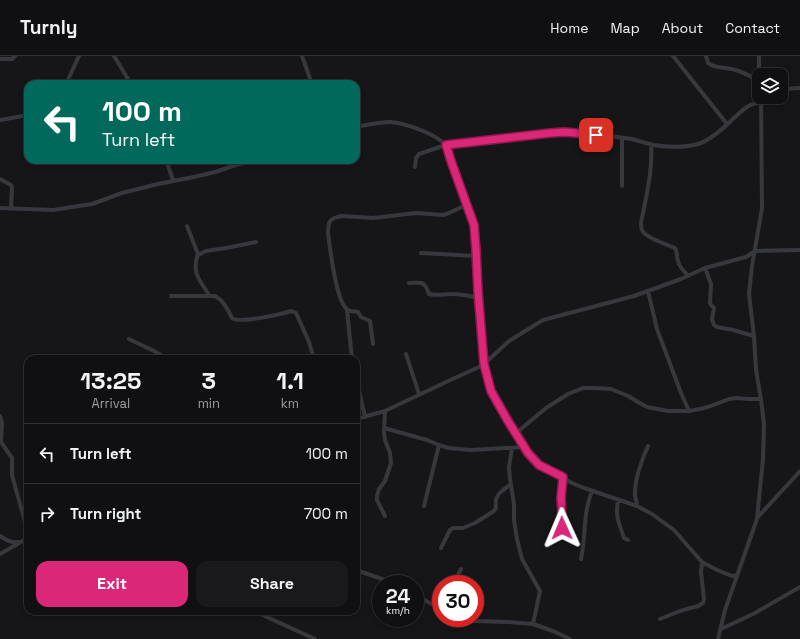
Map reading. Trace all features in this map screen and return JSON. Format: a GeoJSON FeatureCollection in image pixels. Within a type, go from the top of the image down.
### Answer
{"type":"FeatureCollection","features":[{"type":"Feature","properties":{"kind":"street"},"geometry":{"type":"LineString","coordinates":[[0,59],[12,59],[15,56]]}},
{"type":"Feature","properties":{"kind":"street"},"geometry":{"type":"LineString","coordinates":[[68,80],[79,56]]}},
{"type":"Feature","properties":{"kind":"street"},"geometry":{"type":"LineString","coordinates":[[114,56],[129,80]]}},
{"type":"Feature","properties":{"kind":"street"},"geometry":{"type":"LineString","coordinates":[[302,56],[311,80]]}},
{"type":"Feature","properties":{"kind":"street"},"geometry":{"type":"LineString","coordinates":[[673,56],[727,124]]}},
{"type":"Feature","properties":{"kind":"street"},"geometry":{"type":"LineString","coordinates":[[706,56],[708,63],[712,66],[735,69],[752,78]]}},
{"type":"Feature","properties":{"kind":"street"},"geometry":{"type":"LineString","coordinates":[[759,56],[759,68]]}},
{"type":"Feature","properties":{"kind":"street"},"geometry":{"type":"LineString","coordinates":[[788,89],[800,88]]}},
{"type":"Feature","properties":{"kind":"street"},"geometry":{"type":"LineString","coordinates":[[416,167],[416,158],[419,154],[446,145],[550,133],[584,133],[668,146],[699,144],[707,140],[752,104]]}},
{"type":"Feature","properties":{"kind":"street"},"geometry":{"type":"LineString","coordinates":[[718,639],[725,610],[757,519],[763,460],[764,424],[756,370],[749,294],[752,266],[762,208],[761,104]]}},
{"type":"Feature","properties":{"kind":"street"},"geometry":{"type":"LineString","coordinates":[[0,120],[24,116]]}},
{"type":"Feature","properties":{"kind":"street"},"geometry":{"type":"LineString","coordinates":[[360,126],[389,122],[403,124],[431,134],[446,145],[474,225],[484,364],[491,391],[515,434],[539,465],[572,483],[637,506],[652,514],[674,530],[702,562],[732,576],[737,575]]}},
{"type":"Feature","properties":{"kind":"street"},"geometry":{"type":"LineString","coordinates":[[622,138],[622,186]]}},
{"type":"Feature","properties":{"kind":"street"},"geometry":{"type":"LineString","coordinates":[[651,144],[652,154],[650,177],[642,231],[644,234],[675,248],[677,251],[678,264],[688,276]]}},
{"type":"Feature","properties":{"kind":"street"},"geometry":{"type":"LineString","coordinates":[[167,164],[173,180]]}},
{"type":"Feature","properties":{"kind":"street"},"geometry":{"type":"LineString","coordinates":[[0,208],[53,210],[78,207],[92,204],[122,193],[173,180],[215,172],[239,164]]}},
{"type":"Feature","properties":{"kind":"street"},"geometry":{"type":"LineString","coordinates":[[0,179],[11,185],[11,209]]}},
{"type":"Feature","properties":{"kind":"street"},"geometry":{"type":"LineString","coordinates":[[352,355],[347,310],[340,297],[334,274],[328,233],[328,225],[330,220],[342,216],[373,218],[416,213],[443,215],[466,205]]}},
{"type":"Feature","properties":{"kind":"street"},"geometry":{"type":"LineString","coordinates":[[187,226],[198,254],[196,260],[197,277],[209,295]]}},
{"type":"Feature","properties":{"kind":"street"},"geometry":{"type":"LineString","coordinates":[[198,255],[206,251],[256,242]]}},
{"type":"Feature","properties":{"kind":"street"},"geometry":{"type":"LineString","coordinates":[[360,418],[385,411],[418,394],[484,364],[509,341],[543,320],[634,296],[681,279],[705,268],[746,257],[755,251],[800,250]]}},
{"type":"Feature","properties":{"kind":"street"},"geometry":{"type":"LineString","coordinates":[[421,253],[476,256]]}},
{"type":"Feature","properties":{"kind":"street"},"geometry":{"type":"LineString","coordinates":[[705,268],[711,284],[710,302],[714,308],[712,319],[714,325],[754,336]]}},
{"type":"Feature","properties":{"kind":"street"},"geometry":{"type":"LineString","coordinates":[[409,282],[422,283],[426,285],[429,294],[433,296],[440,294],[452,294],[479,298]]}},
{"type":"Feature","properties":{"kind":"street"},"geometry":{"type":"LineString","coordinates":[[648,291],[657,329],[680,393],[689,411]]}},
{"type":"Feature","properties":{"kind":"street"},"geometry":{"type":"LineString","coordinates":[[171,296],[215,296],[220,299],[232,318],[236,320],[260,318],[291,311],[294,312],[296,313],[309,342],[313,355]]}},
{"type":"Feature","properties":{"kind":"street"},"geometry":{"type":"LineString","coordinates":[[347,310],[358,312],[361,317],[370,321],[373,344]]}},
{"type":"Feature","properties":{"kind":"street"},"geometry":{"type":"LineString","coordinates":[[129,339],[161,355]]}},
{"type":"Feature","properties":{"kind":"street"},"geometry":{"type":"LineString","coordinates":[[406,354],[418,394]]}},
{"type":"Feature","properties":{"kind":"street"},"geometry":{"type":"LineString","coordinates":[[515,434],[546,408],[568,394],[583,388],[611,389],[652,408],[668,412],[708,408],[730,399],[761,399]]}},
{"type":"Feature","properties":{"kind":"street"},"geometry":{"type":"LineString","coordinates":[[360,395],[365,417]]}},
{"type":"Feature","properties":{"kind":"street"},"geometry":{"type":"LineString","coordinates":[[385,411],[385,440],[390,453],[391,463],[385,481],[379,489],[377,500],[386,516]]}},
{"type":"Feature","properties":{"kind":"street"},"geometry":{"type":"LineString","coordinates":[[0,416],[2,423],[1,442],[12,458],[12,475],[24,518]]}},
{"type":"Feature","properties":{"kind":"street"},"geometry":{"type":"LineString","coordinates":[[384,428],[449,448],[470,450],[524,447]]}},
{"type":"Feature","properties":{"kind":"street"},"geometry":{"type":"LineString","coordinates":[[424,506],[439,445]]}},
{"type":"Feature","properties":{"kind":"street"},"geometry":{"type":"LineString","coordinates":[[637,506],[635,495],[637,478],[648,446]]}},
{"type":"Feature","properties":{"kind":"street"},"geometry":{"type":"LineString","coordinates":[[512,448],[510,467],[517,539],[522,559],[540,591],[533,624]]}},
{"type":"Feature","properties":{"kind":"street"},"geometry":{"type":"LineString","coordinates":[[757,519],[800,471]]}},
{"type":"Feature","properties":{"kind":"street"},"geometry":{"type":"LineString","coordinates":[[560,539],[563,520],[561,498],[563,477]]}},
{"type":"Feature","properties":{"kind":"street"},"geometry":{"type":"LineString","coordinates":[[441,548],[450,530],[458,527],[463,528],[475,523],[494,511],[496,508],[495,502],[498,494],[511,484]]}},
{"type":"Feature","properties":{"kind":"street"},"geometry":{"type":"LineString","coordinates":[[581,559],[584,548],[587,506],[592,491]]}},
{"type":"Feature","properties":{"kind":"street"},"geometry":{"type":"LineString","coordinates":[[618,500],[616,513],[617,519],[624,538],[628,540]]}},
{"type":"Feature","properties":{"kind":"street"},"geometry":{"type":"LineString","coordinates":[[0,536],[13,542],[23,540]]}},
{"type":"Feature","properties":{"kind":"street"},"geometry":{"type":"LineString","coordinates":[[0,554],[23,540]]}},
{"type":"Feature","properties":{"kind":"street"},"geometry":{"type":"LineString","coordinates":[[660,619],[680,610],[698,606],[703,603],[704,599],[701,572],[702,562]]}},
{"type":"Feature","properties":{"kind":"street"},"geometry":{"type":"LineString","coordinates":[[458,575],[461,569]]}},
{"type":"Feature","properties":{"kind":"street"},"geometry":{"type":"LineString","coordinates":[[360,571],[372,575]]}},
{"type":"Feature","properties":{"kind":"street"},"geometry":{"type":"LineString","coordinates":[[721,629],[755,613],[800,586]]}},
{"type":"Feature","properties":{"kind":"street"},"geometry":{"type":"LineString","coordinates":[[263,615],[315,639]]}},
{"type":"Feature","properties":{"kind":"street"},"geometry":{"type":"LineString","coordinates":[[484,621],[533,624],[570,639]]}},
{"type":"Feature","properties":{"kind":"route"},"geometry":{"type":"LineString","coordinates":[[562,528],[563,520],[561,489],[563,477],[539,465],[528,453],[497,404],[491,391],[484,364],[474,225],[446,145],[550,133],[565,132],[596,135]]}}]}
